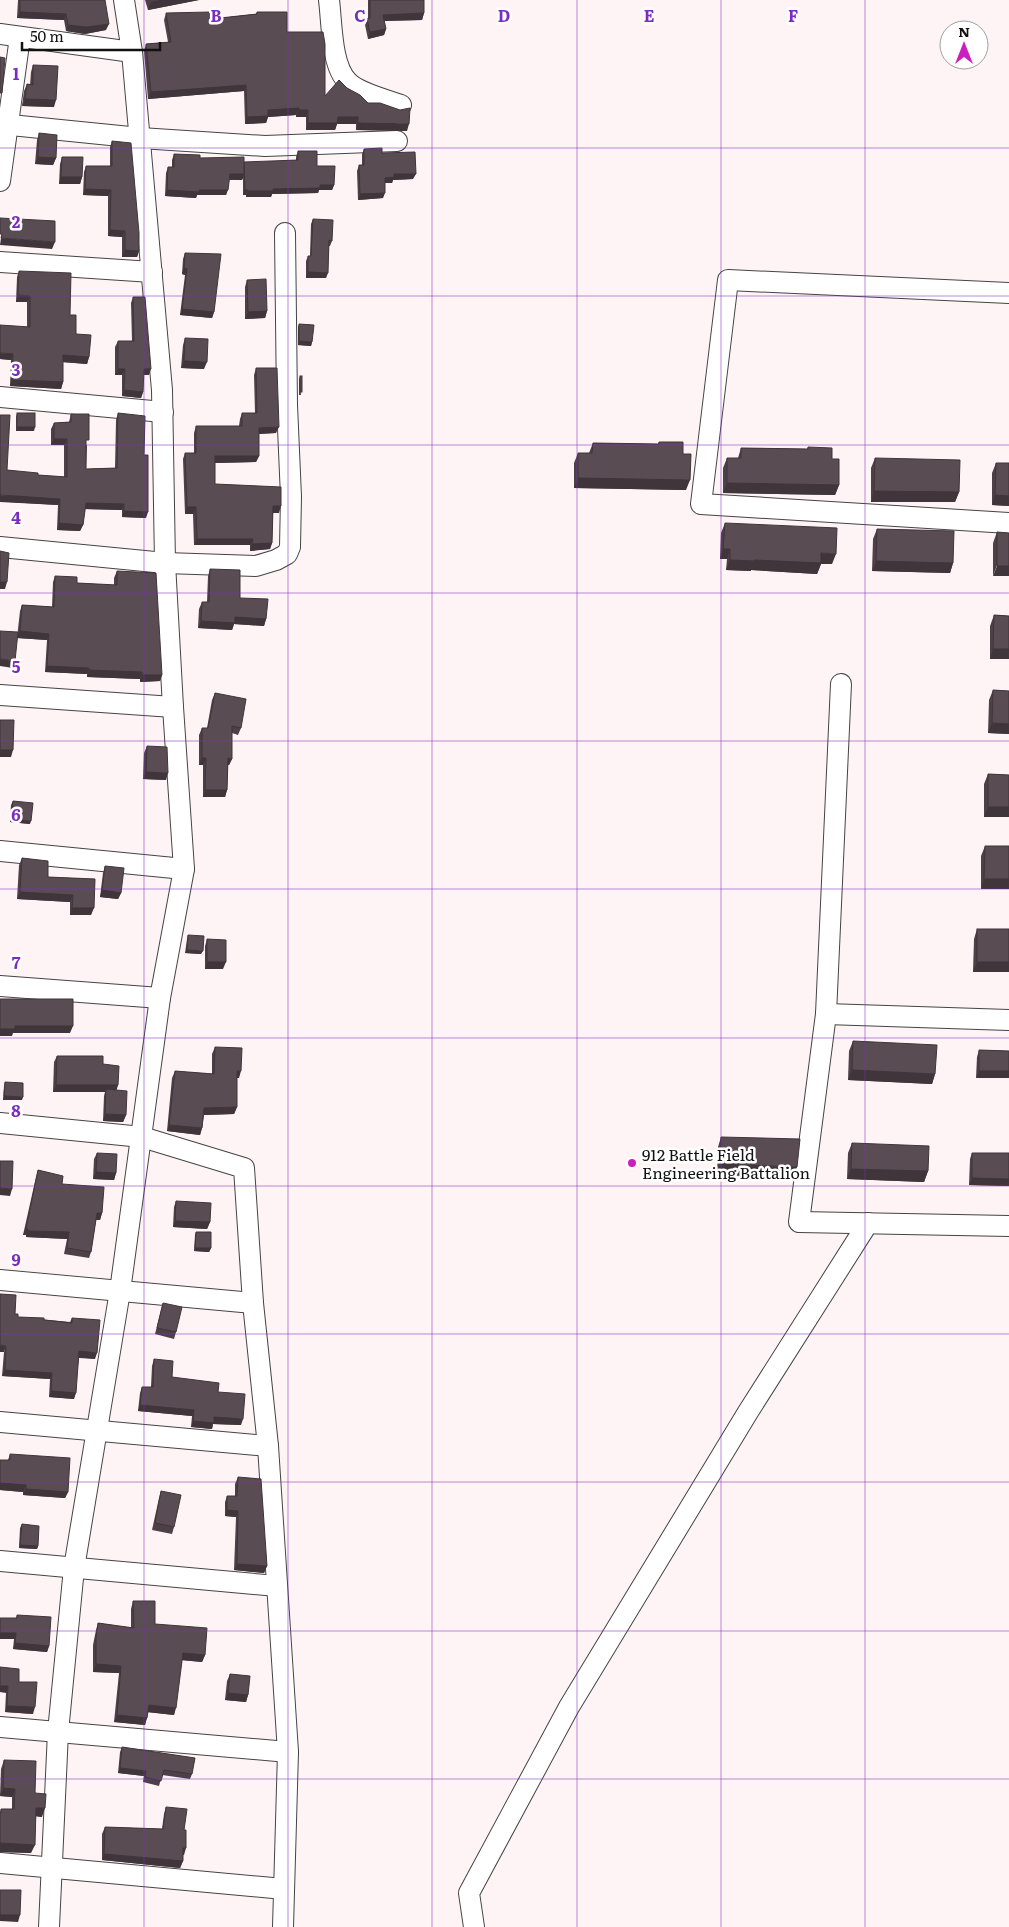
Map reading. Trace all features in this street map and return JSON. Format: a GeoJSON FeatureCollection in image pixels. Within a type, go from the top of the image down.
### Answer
{"type":"FeatureCollection","features":[{"type":"Feature","properties":{"kind":"street"},"geometry":{"type":"LineString","coordinates":[[49,1927],[50,1868],[58,1732],[74,1568],[120,1291],[160,998],[184,869],[165,563],[163,412],[132,52],[124,0]]}},
{"type":"Feature","properties":{"kind":"street"},"geometry":{"type":"LineString","coordinates":[[329,0],[337,67],[348,83],[363,91],[401,105]]}},
{"type":"Feature","properties":{"kind":"street"},"geometry":{"type":"LineString","coordinates":[[0,34],[132,52]]}},
{"type":"Feature","properties":{"kind":"street"},"geometry":{"type":"LineString","coordinates":[[0,181],[4,125],[20,37]]}},
{"type":"Feature","properties":{"kind":"street"},"geometry":{"type":"LineString","coordinates":[[4,125],[140,138],[265,146],[397,141]]}},
{"type":"Feature","properties":{"kind":"street"},"geometry":{"type":"LineString","coordinates":[[0,547],[165,563],[256,566],[276,560],[287,554],[290,547],[291,497],[284,233]]}},
{"type":"Feature","properties":{"kind":"street"},"geometry":{"type":"LineString","coordinates":[[0,262],[152,272]]}},
{"type":"Feature","properties":{"kind":"street"},"geometry":{"type":"LineString","coordinates":[[1009,293],[728,280],[701,504],[1009,522]]}},
{"type":"Feature","properties":{"kind":"street"},"geometry":{"type":"LineString","coordinates":[[0,397],[163,412]]}},
{"type":"Feature","properties":{"kind":"street"},"geometry":{"type":"LineString","coordinates":[[841,684],[826,1014],[799,1222],[1009,1226]]}},
{"type":"Feature","properties":{"kind":"street"},"geometry":{"type":"LineString","coordinates":[[0,695],[173,707]]}},
{"type":"Feature","properties":{"kind":"street"},"geometry":{"type":"LineString","coordinates":[[0,851],[184,869]]}},
{"type":"Feature","properties":{"kind":"street"},"geometry":{"type":"LineString","coordinates":[[0,986],[160,998]]}},
{"type":"Feature","properties":{"kind":"street"},"geometry":{"type":"LineString","coordinates":[[826,1014],[1009,1020]]}},
{"type":"Feature","properties":{"kind":"street"},"geometry":{"type":"LineString","coordinates":[[0,1123],[142,1138],[244,1168],[253,1303],[268,1446],[288,1752],[283,1927]]}},
{"type":"Feature","properties":{"kind":"street"},"geometry":{"type":"LineString","coordinates":[[474,1927],[470,1893],[569,1707],[748,1412],[868,1223]]}},
{"type":"Feature","properties":{"kind":"street"},"geometry":{"type":"LineString","coordinates":[[0,1280],[253,1303]]}},
{"type":"Feature","properties":{"kind":"street"},"geometry":{"type":"LineString","coordinates":[[0,1422],[268,1446]]}},
{"type":"Feature","properties":{"kind":"street"},"geometry":{"type":"LineString","coordinates":[[0,1561],[277,1586]]}},
{"type":"Feature","properties":{"kind":"street"},"geometry":{"type":"LineString","coordinates":[[0,1727],[288,1752]]}},
{"type":"Feature","properties":{"kind":"street"},"geometry":{"type":"LineString","coordinates":[[0,1863],[284,1889]]}},
{"type":"Feature","properties":{"kind":"building"},"geometry":{"type":"Polygon","coordinates":[[[20,0],[105,0],[109,24],[87,27],[68,25],[66,14],[20,12],[20,0]]]}},
{"type":"Feature","properties":{"kind":"building"},"geometry":{"type":"Polygon","coordinates":[[[370,0],[424,0],[424,13],[383,15],[386,29],[370,32],[367,19],[370,18],[370,0]]]}},
{"type":"Feature","properties":{"kind":"building"},"geometry":{"type":"Polygon","coordinates":[[[210,12],[211,19],[257,14],[257,12],[287,12],[287,32],[323,32],[325,44],[325,96],[339,80],[368,103],[380,103],[400,110],[410,108],[409,124],[358,123],[358,117],[338,117],[337,123],[308,123],[308,110],[299,110],[299,108],[268,110],[268,116],[247,117],[246,85],[151,92],[146,44],[171,42],[166,13],[210,12]]]}},
{"type":"Feature","properties":{"kind":"building"},"geometry":{"type":"Polygon","coordinates":[[[0,57],[5,58],[2,93],[0,93],[0,57]]]}},
{"type":"Feature","properties":{"kind":"building"},"geometry":{"type":"Polygon","coordinates":[[[33,65],[58,66],[56,100],[25,99],[27,84],[33,85],[33,65]]]}},
{"type":"Feature","properties":{"kind":"building"},"geometry":{"type":"Polygon","coordinates":[[[39,133],[57,135],[56,158],[38,157],[39,133]]]}},
{"type":"Feature","properties":{"kind":"building"},"geometry":{"type":"Polygon","coordinates":[[[112,141],[131,143],[139,251],[125,250],[125,231],[110,230],[111,190],[85,189],[86,166],[112,166],[112,141]]]}},
{"type":"Feature","properties":{"kind":"building"},"geometry":{"type":"Polygon","coordinates":[[[382,148],[382,153],[415,152],[416,174],[394,174],[394,177],[385,178],[385,193],[360,194],[359,165],[364,165],[364,149],[382,148]]]}},
{"type":"Feature","properties":{"kind":"building"},"geometry":{"type":"Polygon","coordinates":[[[298,151],[317,151],[317,166],[335,166],[334,185],[320,185],[320,188],[273,189],[273,191],[245,190],[244,162],[298,160],[298,151]]]}},
{"type":"Feature","properties":{"kind":"building"},"geometry":{"type":"Polygon","coordinates":[[[174,154],[200,155],[200,158],[244,157],[244,174],[230,174],[228,190],[199,190],[199,192],[167,190],[168,167],[174,167],[174,154]]]}},
{"type":"Feature","properties":{"kind":"building"},"geometry":{"type":"Polygon","coordinates":[[[62,157],[83,157],[82,177],[61,177],[62,157]]]}},
{"type":"Feature","properties":{"kind":"building"},"geometry":{"type":"Polygon","coordinates":[[[0,218],[55,221],[55,242],[1,238],[0,218]]]}},
{"type":"Feature","properties":{"kind":"building"},"geometry":{"type":"Polygon","coordinates":[[[313,219],[333,220],[332,241],[329,240],[328,273],[308,272],[308,256],[311,256],[313,219]]]}},
{"type":"Feature","properties":{"kind":"building"},"geometry":{"type":"Polygon","coordinates":[[[185,253],[221,254],[214,312],[182,309],[187,269],[184,268],[185,253]]]}},
{"type":"Feature","properties":{"kind":"building"},"geometry":{"type":"Polygon","coordinates":[[[19,271],[71,273],[70,315],[76,315],[76,334],[91,335],[89,357],[63,355],[63,382],[12,380],[13,354],[0,353],[0,325],[30,327],[30,296],[18,295],[19,271]]]}},
{"type":"Feature","properties":{"kind":"building"},"geometry":{"type":"Polygon","coordinates":[[[266,279],[267,311],[248,312],[247,280],[266,279]]]}},
{"type":"Feature","properties":{"kind":"building"},"geometry":{"type":"Polygon","coordinates":[[[133,297],[145,297],[151,369],[144,369],[143,392],[124,390],[125,369],[118,369],[118,341],[134,341],[133,297]]]}},
{"type":"Feature","properties":{"kind":"building"},"geometry":{"type":"Polygon","coordinates":[[[299,324],[314,325],[312,342],[299,341],[299,324]]]}},
{"type":"Feature","properties":{"kind":"building"},"geometry":{"type":"Polygon","coordinates":[[[185,338],[208,339],[207,362],[184,361],[185,338]]]}},
{"type":"Feature","properties":{"kind":"building"},"geometry":{"type":"Polygon","coordinates":[[[256,368],[277,368],[279,427],[259,428],[259,456],[215,456],[215,484],[281,487],[281,506],[273,506],[272,543],[252,544],[253,539],[197,539],[196,507],[187,507],[185,453],[196,453],[196,426],[242,426],[242,413],[257,413],[256,368]]]}},
{"type":"Feature","properties":{"kind":"building"},"geometry":{"type":"Polygon","coordinates":[[[300,376],[302,376],[302,392],[300,392],[300,376]]]}},
{"type":"Feature","properties":{"kind":"building"},"geometry":{"type":"Polygon","coordinates":[[[17,413],[35,413],[35,427],[17,427],[17,413]]]}},
{"type":"Feature","properties":{"kind":"building"},"geometry":{"type":"Polygon","coordinates":[[[118,413],[145,416],[144,455],[148,455],[148,512],[124,511],[124,504],[86,503],[83,525],[59,523],[60,499],[0,495],[0,415],[10,415],[7,470],[67,477],[67,439],[54,439],[54,423],[71,422],[71,414],[89,414],[89,440],[86,440],[86,469],[117,468],[118,413]]]}},
{"type":"Feature","properties":{"kind":"building"},"geometry":{"type":"Polygon","coordinates":[[[659,442],[683,442],[683,454],[691,454],[690,480],[578,478],[578,453],[592,453],[593,443],[659,444],[659,442]]]}},
{"type":"Feature","properties":{"kind":"building"},"geometry":{"type":"Polygon","coordinates":[[[808,447],[832,448],[832,459],[839,459],[839,485],[727,483],[727,458],[741,458],[741,448],[808,449],[808,447]]]}},
{"type":"Feature","properties":{"kind":"building"},"geometry":{"type":"Polygon","coordinates":[[[875,458],[960,460],[959,492],[874,491],[875,458]]]}},
{"type":"Feature","properties":{"kind":"building"},"geometry":{"type":"Polygon","coordinates":[[[996,463],[1009,463],[1009,496],[995,495],[996,463]]]}},
{"type":"Feature","properties":{"kind":"building"},"geometry":{"type":"Polygon","coordinates":[[[725,523],[837,528],[836,554],[821,553],[821,563],[730,560],[730,549],[723,549],[725,523]]]}},
{"type":"Feature","properties":{"kind":"building"},"geometry":{"type":"Polygon","coordinates":[[[877,529],[954,531],[953,563],[876,561],[877,529]]]}},
{"type":"Feature","properties":{"kind":"building"},"geometry":{"type":"Polygon","coordinates":[[[997,532],[1009,533],[1009,566],[997,566],[997,532]]]}},
{"type":"Feature","properties":{"kind":"building"},"geometry":{"type":"Polygon","coordinates":[[[0,551],[9,553],[7,582],[0,582],[0,551]]]}},
{"type":"Feature","properties":{"kind":"building"},"geometry":{"type":"Polygon","coordinates":[[[210,569],[240,570],[240,598],[268,599],[266,619],[235,617],[235,623],[201,621],[202,602],[209,602],[210,569]]]}},
{"type":"Feature","properties":{"kind":"building"},"geometry":{"type":"Polygon","coordinates":[[[117,571],[156,573],[162,675],[142,675],[142,672],[47,666],[49,634],[20,631],[22,605],[54,607],[55,576],[77,577],[77,583],[117,585],[117,571]]]}},
{"type":"Feature","properties":{"kind":"building"},"geometry":{"type":"Polygon","coordinates":[[[994,615],[1009,616],[1009,649],[993,649],[994,615]]]}},
{"type":"Feature","properties":{"kind":"building"},"geometry":{"type":"Polygon","coordinates":[[[0,631],[18,632],[15,661],[0,659],[0,631]]]}},
{"type":"Feature","properties":{"kind":"building"},"geometry":{"type":"Polygon","coordinates":[[[993,690],[1009,691],[1009,724],[992,723],[993,690]]]}},
{"type":"Feature","properties":{"kind":"building"},"geometry":{"type":"Polygon","coordinates":[[[215,693],[246,699],[241,728],[232,726],[232,759],[228,758],[227,790],[205,790],[206,758],[202,758],[202,728],[208,728],[215,693]]]}},
{"type":"Feature","properties":{"kind":"building"},"geometry":{"type":"Polygon","coordinates":[[[0,720],[14,720],[13,750],[0,750],[0,720]]]}},
{"type":"Feature","properties":{"kind":"building"},"geometry":{"type":"Polygon","coordinates":[[[147,746],[167,747],[168,773],[146,772],[147,746]]]}},
{"type":"Feature","properties":{"kind":"building"},"geometry":{"type":"Polygon","coordinates":[[[988,774],[1009,775],[1009,807],[988,807],[988,774]]]}},
{"type":"Feature","properties":{"kind":"building"},"geometry":{"type":"Polygon","coordinates":[[[13,801],[33,803],[31,821],[11,819],[13,801]]]}},
{"type":"Feature","properties":{"kind":"building"},"geometry":{"type":"Polygon","coordinates":[[[985,846],[1009,846],[1009,879],[984,879],[985,846]]]}},
{"type":"Feature","properties":{"kind":"building"},"geometry":{"type":"Polygon","coordinates":[[[22,858],[48,861],[48,877],[95,879],[94,908],[72,908],[73,895],[20,892],[22,858]]]}},
{"type":"Feature","properties":{"kind":"building"},"geometry":{"type":"Polygon","coordinates":[[[105,866],[124,868],[121,893],[102,890],[105,866]]]}},
{"type":"Feature","properties":{"kind":"building"},"geometry":{"type":"Polygon","coordinates":[[[977,929],[1009,929],[1009,962],[977,962],[977,929]]]}},
{"type":"Feature","properties":{"kind":"building"},"geometry":{"type":"Polygon","coordinates":[[[188,935],[204,936],[203,951],[187,950],[188,935]]]}},
{"type":"Feature","properties":{"kind":"building"},"geometry":{"type":"Polygon","coordinates":[[[207,939],[226,940],[226,962],[207,962],[207,939]]]}},
{"type":"Feature","properties":{"kind":"building"},"geometry":{"type":"Polygon","coordinates":[[[0,999],[73,999],[73,1026],[15,1026],[15,1029],[0,1029],[0,999]]]}},
{"type":"Feature","properties":{"kind":"building"},"geometry":{"type":"Polygon","coordinates":[[[853,1041],[937,1045],[935,1074],[852,1070],[853,1041]]]}},
{"type":"Feature","properties":{"kind":"building"},"geometry":{"type":"Polygon","coordinates":[[[215,1047],[242,1048],[241,1071],[237,1071],[237,1107],[204,1108],[202,1128],[169,1125],[175,1071],[214,1074],[215,1047]]]}},
{"type":"Feature","properties":{"kind":"building"},"geometry":{"type":"Polygon","coordinates":[[[979,1050],[1009,1051],[1009,1071],[979,1071],[979,1050]]]}},
{"type":"Feature","properties":{"kind":"building"},"geometry":{"type":"Polygon","coordinates":[[[57,1056],[103,1056],[103,1064],[119,1066],[118,1085],[56,1085],[57,1056]]]}},
{"type":"Feature","properties":{"kind":"building"},"geometry":{"type":"Polygon","coordinates":[[[5,1082],[23,1083],[23,1097],[4,1096],[5,1082]]]}},
{"type":"Feature","properties":{"kind":"building"},"geometry":{"type":"Polygon","coordinates":[[[106,1089],[127,1091],[126,1115],[105,1114],[106,1089]]]}},
{"type":"Feature","properties":{"kind":"building"},"geometry":{"type":"Polygon","coordinates":[[[721,1137],[800,1139],[797,1167],[720,1164],[721,1137]]]}},
{"type":"Feature","properties":{"kind":"building"},"geometry":{"type":"Polygon","coordinates":[[[852,1143],[929,1146],[928,1171],[851,1169],[852,1143]]]}},
{"type":"Feature","properties":{"kind":"building"},"geometry":{"type":"Polygon","coordinates":[[[97,1153],[117,1154],[116,1173],[96,1172],[97,1153]]]}},
{"type":"Feature","properties":{"kind":"building"},"geometry":{"type":"Polygon","coordinates":[[[972,1153],[1009,1153],[1009,1179],[972,1178],[972,1153]]]}},
{"type":"Feature","properties":{"kind":"building"},"geometry":{"type":"Polygon","coordinates":[[[0,1161],[13,1161],[12,1189],[0,1188],[0,1161]]]}},
{"type":"Feature","properties":{"kind":"building"},"geometry":{"type":"Polygon","coordinates":[[[38,1170],[63,1176],[62,1184],[104,1187],[102,1213],[97,1213],[91,1252],[67,1248],[69,1232],[28,1231],[26,1229],[38,1170]]]}},
{"type":"Feature","properties":{"kind":"building"},"geometry":{"type":"Polygon","coordinates":[[[176,1201],[211,1203],[210,1222],[175,1221],[176,1201]]]}},
{"type":"Feature","properties":{"kind":"building"},"geometry":{"type":"Polygon","coordinates":[[[196,1232],[211,1232],[211,1248],[195,1248],[196,1232]]]}},
{"type":"Feature","properties":{"kind":"building"},"geometry":{"type":"Polygon","coordinates":[[[0,1294],[16,1295],[15,1314],[18,1314],[18,1317],[44,1318],[44,1320],[72,1323],[72,1318],[100,1320],[97,1353],[79,1351],[76,1393],[51,1391],[52,1373],[5,1370],[6,1346],[0,1345],[0,1294]]]}},
{"type":"Feature","properties":{"kind":"building"},"geometry":{"type":"Polygon","coordinates":[[[163,1303],[182,1307],[176,1332],[157,1328],[163,1303]]]}},
{"type":"Feature","properties":{"kind":"building"},"geometry":{"type":"Polygon","coordinates":[[[154,1359],[173,1361],[172,1377],[219,1383],[218,1392],[245,1394],[243,1419],[214,1417],[214,1423],[193,1421],[194,1410],[140,1405],[142,1387],[153,1387],[154,1359]]]}},
{"type":"Feature","properties":{"kind":"building"},"geometry":{"type":"Polygon","coordinates":[[[10,1454],[70,1458],[68,1492],[26,1489],[26,1485],[0,1483],[0,1460],[10,1460],[10,1454]]]}},
{"type":"Feature","properties":{"kind":"building"},"geometry":{"type":"Polygon","coordinates":[[[238,1477],[261,1479],[267,1566],[237,1564],[238,1511],[227,1510],[227,1496],[237,1496],[238,1477]]]}},
{"type":"Feature","properties":{"kind":"building"},"geometry":{"type":"Polygon","coordinates":[[[161,1491],[181,1495],[174,1527],[155,1523],[161,1491]]]}},
{"type":"Feature","properties":{"kind":"building"},"geometry":{"type":"Polygon","coordinates":[[[22,1524],[39,1526],[38,1546],[20,1545],[22,1524]]]}},
{"type":"Feature","properties":{"kind":"building"},"geometry":{"type":"Polygon","coordinates":[[[133,1601],[155,1601],[155,1624],[207,1628],[205,1655],[183,1653],[176,1708],[149,1705],[147,1718],[117,1715],[121,1666],[96,1664],[98,1623],[134,1628],[133,1601]]]}},
{"type":"Feature","properties":{"kind":"building"},"geometry":{"type":"Polygon","coordinates":[[[17,1615],[51,1617],[49,1646],[15,1643],[16,1633],[0,1633],[0,1618],[17,1618],[17,1615]]]}},
{"type":"Feature","properties":{"kind":"building"},"geometry":{"type":"Polygon","coordinates":[[[0,1667],[19,1669],[19,1682],[37,1682],[35,1707],[7,1706],[8,1686],[0,1686],[0,1667]]]}},
{"type":"Feature","properties":{"kind":"building"},"geometry":{"type":"Polygon","coordinates":[[[230,1674],[250,1676],[248,1695],[228,1693],[230,1674]]]}},
{"type":"Feature","properties":{"kind":"building"},"geometry":{"type":"Polygon","coordinates":[[[122,1747],[195,1758],[192,1774],[164,1770],[161,1781],[145,1777],[146,1771],[120,1768],[122,1747]]]}},
{"type":"Feature","properties":{"kind":"building"},"geometry":{"type":"Polygon","coordinates":[[[4,1760],[36,1761],[35,1793],[46,1794],[45,1808],[36,1808],[35,1845],[0,1843],[1,1809],[14,1809],[15,1789],[3,1788],[4,1760]]]}},
{"type":"Feature","properties":{"kind":"building"},"geometry":{"type":"Polygon","coordinates":[[[166,1807],[187,1809],[184,1830],[186,1830],[186,1848],[183,1848],[183,1861],[104,1854],[105,1827],[163,1829],[166,1807]]]}},
{"type":"Feature","properties":{"kind":"building"},"geometry":{"type":"Polygon","coordinates":[[[0,1890],[21,1890],[20,1915],[0,1915],[0,1890]]]}},
{"type":"Feature","properties":{"kind":"place","name":"912 Battle Field Engineering Battalion"},"geometry":{"type":"Point","coordinates":[632,1163]}}]}
